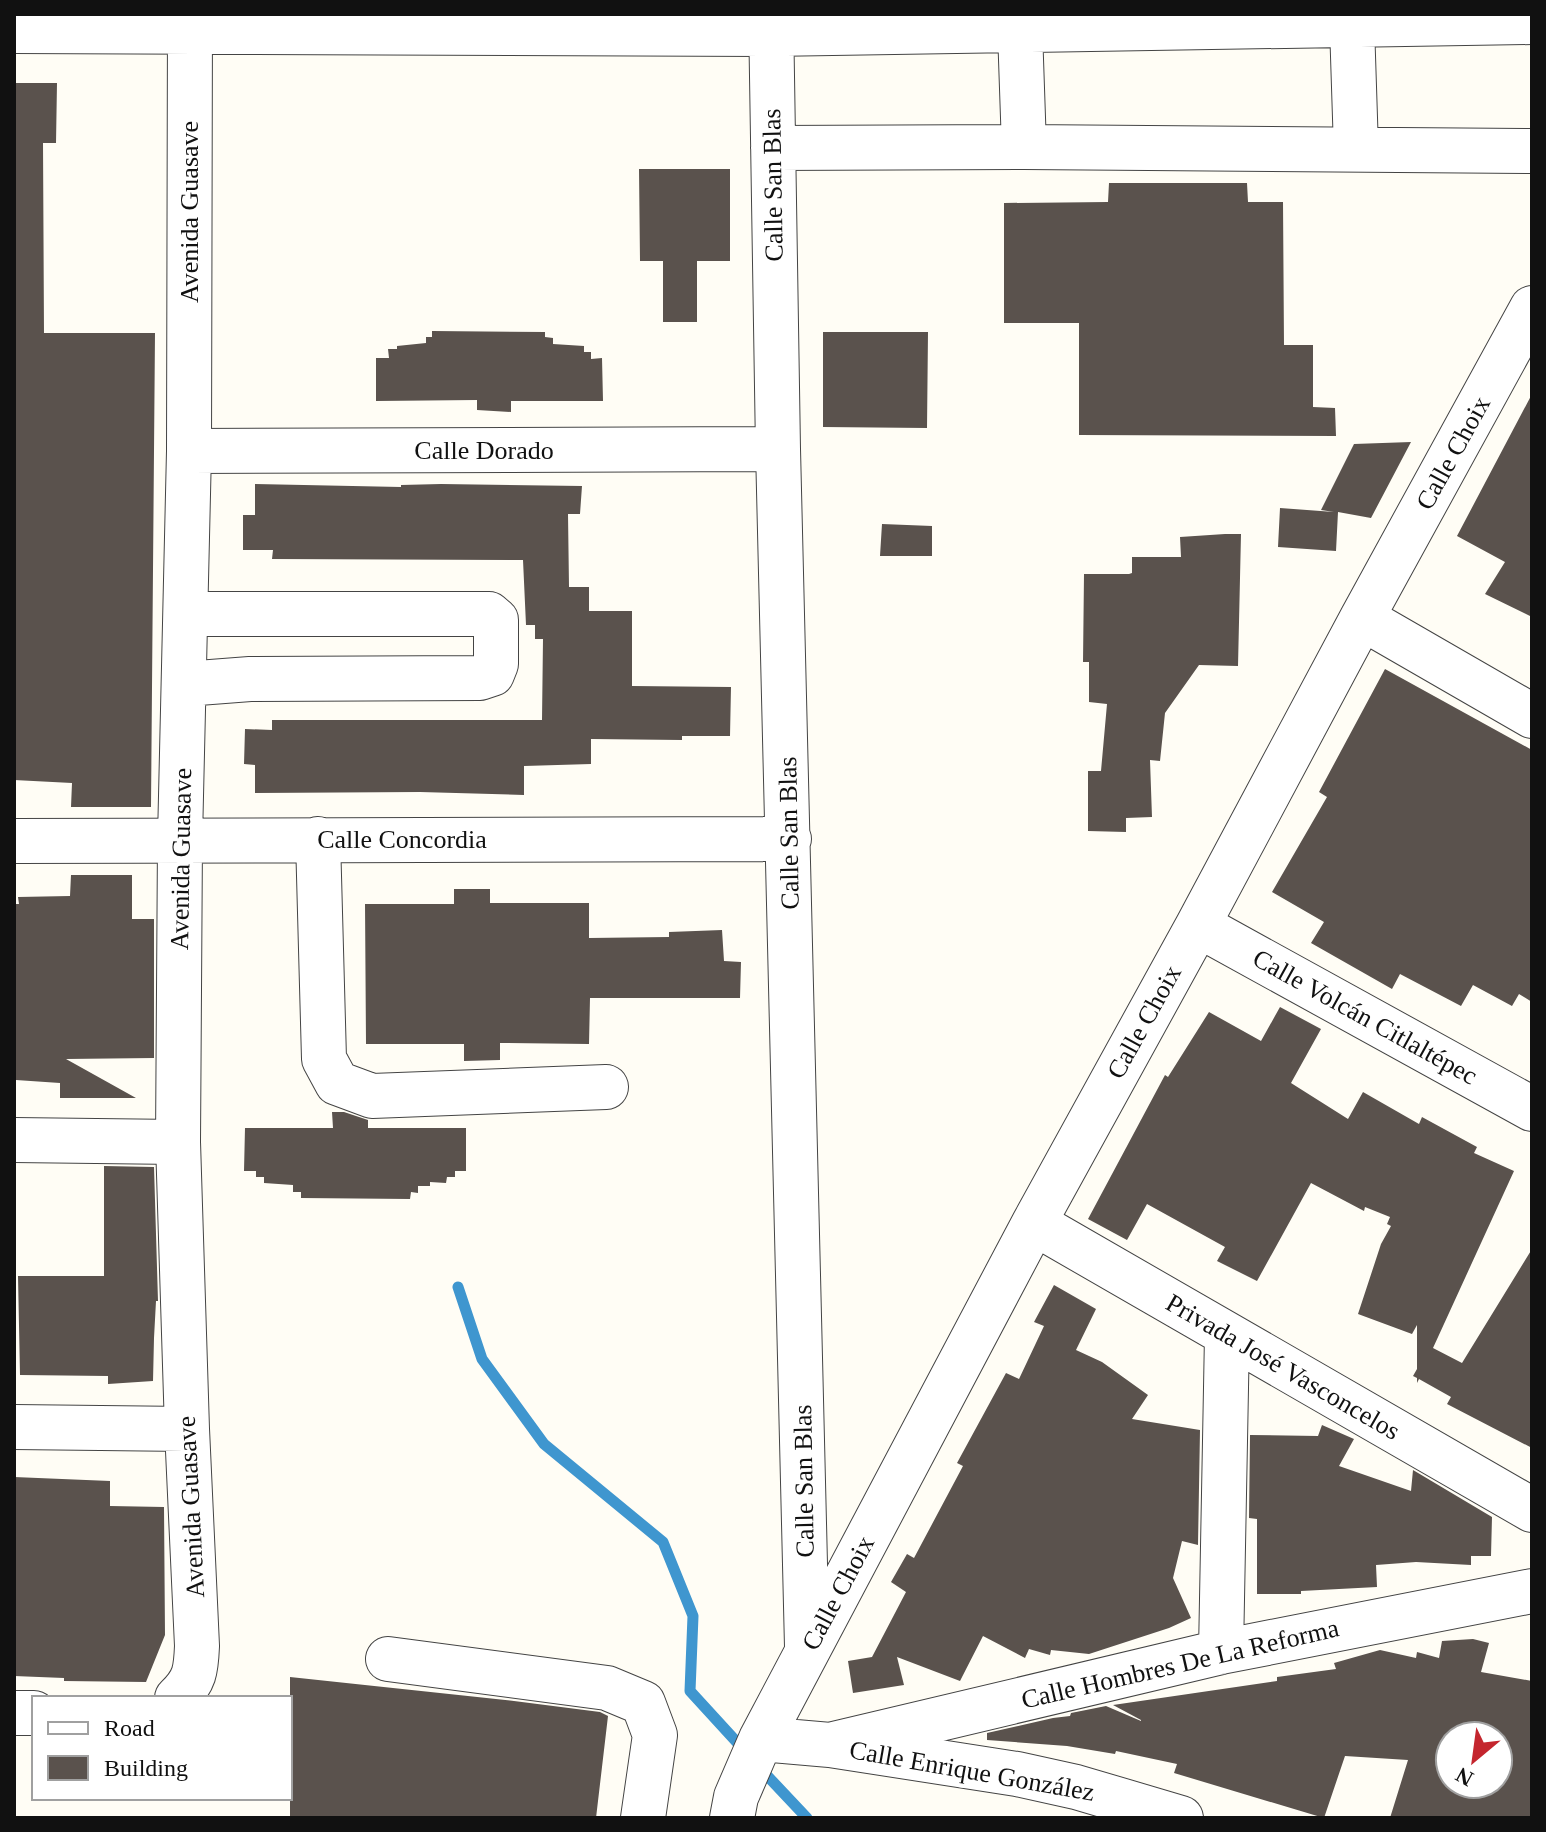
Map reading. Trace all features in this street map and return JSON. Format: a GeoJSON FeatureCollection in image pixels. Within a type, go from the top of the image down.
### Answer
{"type":"FeatureCollection","features":[{"type":"Feature","properties":{"kind":"street"},"geometry":{"type":"LineString","coordinates":[[14,31],[190,22],[771,24],[1020,30],[1159,22],[1352,25],[1532,22]]}},
{"type":"Feature","properties":{"kind":"street","name":"Avenida Guasave"},"geometry":{"type":"LineString","coordinates":[[179,1696],[190,1685],[196,1668],[197,1646],[178,1142],[180,839],[189,451],[190,22]]}},
{"type":"Feature","properties":{"kind":"street","name":"Calle San Blas"},"geometry":{"type":"LineString","coordinates":[[771,24],[778,449],[807,1651]]}},
{"type":"Feature","properties":{"kind":"street"},"geometry":{"type":"LineString","coordinates":[[1352,25],[1356,149]]}},
{"type":"Feature","properties":{"kind":"street"},"geometry":{"type":"LineString","coordinates":[[1020,30],[1024,147]]}},
{"type":"Feature","properties":{"kind":"street"},"geometry":{"type":"LineString","coordinates":[[773,148],[1532,151]]}},
{"type":"Feature","properties":{"kind":"street","name":"Calle Choix"},"geometry":{"type":"LineString","coordinates":[[732,1818],[736,1797],[761,1739],[1034,1223],[1530,315]]}},
{"type":"Feature","properties":{"kind":"street","name":"Calle Dorado"},"geometry":{"type":"LineString","coordinates":[[189,451],[778,449]]}},
{"type":"Feature","properties":{"kind":"street"},"geometry":{"type":"LineString","coordinates":[[185,684],[250,679],[480,678],[492,674],[496,664],[496,620],[489,614],[186,614]]}},
{"type":"Feature","properties":{"kind":"street"},"geometry":{"type":"LineString","coordinates":[[1362,618],[1532,716]]}},
{"type":"Feature","properties":{"kind":"street"},"geometry":{"type":"LineString","coordinates":[[318,839],[324,1059],[337,1083],[372,1096],[606,1087]]}},
{"type":"Feature","properties":{"kind":"street","name":"Calle Concordia"},"geometry":{"type":"LineString","coordinates":[[14,841],[789,839]]}},
{"type":"Feature","properties":{"kind":"street","name":"Calle Volcán Citlaltépec"},"geometry":{"type":"LineString","coordinates":[[1198,925],[1532,1109]]}},
{"type":"Feature","properties":{"kind":"street"},"geometry":{"type":"LineString","coordinates":[[14,1140],[178,1142]]}},
{"type":"Feature","properties":{"kind":"street","name":"Privada José Vasconcelos"},"geometry":{"type":"LineString","coordinates":[[1034,1223],[1532,1510]]}},
{"type":"Feature","properties":{"kind":"street"},"geometry":{"type":"LineString","coordinates":[[1221,1652],[1227,1335]]}},
{"type":"Feature","properties":{"kind":"street"},"geometry":{"type":"LineString","coordinates":[[14,1427],[187,1429]]}},
{"type":"Feature","properties":{"kind":"street","name":"Calle Hombres De La Reforma"},"geometry":{"type":"LineString","coordinates":[[830,1745],[1221,1652],[1532,1591]]}},
{"type":"Feature","properties":{"kind":"street"},"geometry":{"type":"LineString","coordinates":[[388,1659],[607,1688],[643,1703],[655,1735],[643,1818]]}},
{"type":"Feature","properties":{"kind":"street","name":"Calle Enrique González"},"geometry":{"type":"LineString","coordinates":[[761,1739],[830,1745],[1017,1774],[1076,1787],[1181,1818]]}},
{"type":"Feature","properties":{"kind":"building"},"geometry":{"type":"Polygon","coordinates":[[[14,83],[57,83],[56,143],[43,143],[44,333],[155,333],[151,807],[71,807],[72,783],[14,780],[14,83]]]}},
{"type":"Feature","properties":{"kind":"building"},"geometry":{"type":"Polygon","coordinates":[[[639,169],[730,169],[730,261],[697,261],[697,322],[663,322],[663,261],[640,261],[639,169]]]}},
{"type":"Feature","properties":{"kind":"building"},"geometry":{"type":"Polygon","coordinates":[[[1109,183],[1247,183],[1248,202],[1283,202],[1284,345],[1313,345],[1313,407],[1335,408],[1336,436],[1079,435],[1079,323],[1004,323],[1004,203],[1108,202],[1109,183]]]}},
{"type":"Feature","properties":{"kind":"building"},"geometry":{"type":"Polygon","coordinates":[[[432,331],[545,332],[545,337],[553,338],[553,344],[584,346],[584,352],[591,352],[591,359],[602,358],[603,401],[511,401],[511,412],[477,410],[477,400],[376,401],[376,358],[389,358],[388,349],[397,349],[397,346],[426,343],[426,337],[432,337],[432,331]]]}},
{"type":"Feature","properties":{"kind":"building"},"geometry":{"type":"Polygon","coordinates":[[[823,332],[928,332],[927,428],[823,427],[823,332]]]}},
{"type":"Feature","properties":{"kind":"building"},"geometry":{"type":"Polygon","coordinates":[[[1532,394],[1532,617],[1485,594],[1505,562],[1457,536],[1532,394]]]}},
{"type":"Feature","properties":{"kind":"building"},"geometry":{"type":"Polygon","coordinates":[[[1411,442],[1371,518],[1338,512],[1336,551],[1278,547],[1280,508],[1334,512],[1321,510],[1354,444],[1411,442]]]}},
{"type":"Feature","properties":{"kind":"building"},"geometry":{"type":"Polygon","coordinates":[[[255,484],[582,486],[580,514],[568,514],[569,587],[589,587],[589,611],[632,611],[632,686],[731,687],[730,736],[682,736],[682,740],[591,739],[591,764],[524,766],[524,795],[255,793],[255,765],[244,764],[245,729],[272,730],[272,720],[542,720],[543,639],[535,639],[535,625],[526,625],[523,560],[272,559],[273,550],[243,550],[243,515],[255,515],[255,484]]]}},
{"type":"Feature","properties":{"kind":"building"},"geometry":{"type":"Polygon","coordinates":[[[882,524],[932,526],[932,556],[880,556],[882,524]]]}},
{"type":"Feature","properties":{"kind":"building"},"geometry":{"type":"Polygon","coordinates":[[[1241,534],[1238,666],[1199,665],[1165,713],[1160,761],[1150,760],[1152,817],[1126,818],[1126,832],[1088,831],[1088,771],[1101,771],[1107,704],[1089,702],[1089,662],[1083,662],[1084,574],[1129,574],[1132,573],[1132,557],[1181,557],[1180,537],[1241,534]]]}},
{"type":"Feature","properties":{"kind":"building"},"geometry":{"type":"Polygon","coordinates":[[[1385,669],[1532,750],[1532,1002],[1519,994],[1512,1006],[1473,985],[1461,1006],[1400,974],[1392,989],[1311,943],[1324,922],[1272,892],[1327,797],[1319,792],[1385,669]]]}},
{"type":"Feature","properties":{"kind":"building"},"geometry":{"type":"Polygon","coordinates":[[[71,875],[132,875],[132,919],[154,919],[154,1058],[66,1059],[136,1098],[60,1098],[60,1083],[16,1080],[14,904],[19,904],[18,897],[70,896],[71,875]]]}},
{"type":"Feature","properties":{"kind":"building"},"geometry":{"type":"Polygon","coordinates":[[[454,889],[490,889],[490,903],[589,903],[589,938],[669,937],[669,932],[722,930],[724,961],[741,962],[740,998],[590,998],[589,1044],[500,1043],[500,1060],[464,1061],[464,1044],[366,1044],[365,904],[454,904],[454,889]]]}},
{"type":"Feature","properties":{"kind":"building"},"geometry":{"type":"Polygon","coordinates":[[[1280,1007],[1321,1029],[1291,1083],[1348,1119],[1363,1092],[1419,1124],[1422,1117],[1477,1147],[1474,1153],[1514,1171],[1433,1348],[1462,1363],[1532,1249],[1532,1448],[1447,1404],[1451,1397],[1419,1379],[1417,1383],[1417,1378],[1413,1376],[1417,1369],[1417,1325],[1412,1334],[1358,1314],[1381,1244],[1391,1226],[1387,1224],[1390,1217],[1365,1207],[1364,1211],[1311,1183],[1257,1281],[1217,1261],[1225,1247],[1147,1204],[1127,1240],[1088,1219],[1165,1075],[1168,1077],[1209,1012],[1261,1041],[1280,1007]]]}},
{"type":"Feature","properties":{"kind":"building"},"geometry":{"type":"Polygon","coordinates":[[[332,1112],[344,1112],[368,1120],[368,1128],[466,1128],[466,1171],[455,1171],[455,1177],[447,1177],[446,1183],[430,1182],[430,1186],[418,1186],[418,1193],[411,1192],[410,1199],[301,1198],[301,1192],[293,1192],[293,1185],[264,1183],[264,1177],[256,1177],[256,1171],[244,1171],[245,1128],[333,1128],[332,1112]]]}},
{"type":"Feature","properties":{"kind":"building"},"geometry":{"type":"Polygon","coordinates":[[[104,1166],[154,1167],[158,1301],[153,1381],[108,1384],[108,1376],[20,1375],[18,1276],[104,1276],[104,1166]]]}},
{"type":"Feature","properties":{"kind":"building"},"geometry":{"type":"Polygon","coordinates":[[[1054,1285],[1096,1309],[1076,1350],[1102,1362],[1148,1395],[1132,1419],[1200,1430],[1198,1545],[1182,1541],[1173,1578],[1191,1618],[1089,1654],[1051,1650],[1050,1655],[1029,1649],[1025,1658],[983,1636],[960,1681],[897,1657],[904,1685],[853,1693],[848,1661],[872,1657],[906,1592],[891,1582],[907,1554],[914,1558],[963,1466],[957,1463],[1006,1373],[1019,1379],[1044,1326],[1034,1322],[1054,1285]]]}},
{"type":"Feature","properties":{"kind":"building"},"geometry":{"type":"Polygon","coordinates":[[[1322,1425],[1354,1439],[1339,1466],[1411,1491],[1413,1470],[1492,1517],[1491,1556],[1471,1556],[1471,1565],[1416,1562],[1376,1565],[1377,1587],[1301,1591],[1301,1594],[1257,1594],[1257,1519],[1249,1518],[1250,1435],[1318,1436],[1322,1425]]]}},
{"type":"Feature","properties":{"kind":"building"},"geometry":{"type":"Polygon","coordinates":[[[14,1477],[110,1481],[110,1506],[164,1507],[165,1635],[146,1682],[64,1681],[64,1678],[14,1676],[14,1477]]]}},
{"type":"Feature","properties":{"kind":"building"},"geometry":{"type":"Polygon","coordinates":[[[1473,1639],[1489,1643],[1481,1672],[1532,1681],[1532,1818],[1390,1818],[1408,1760],[1345,1756],[1324,1818],[1174,1773],[1177,1764],[1116,1751],[1115,1754],[1067,1746],[987,1740],[987,1733],[1106,1706],[1141,1721],[1113,1705],[1277,1681],[1277,1677],[1336,1669],[1334,1663],[1380,1650],[1416,1658],[1417,1652],[1439,1658],[1442,1641],[1473,1639]]]}},
{"type":"Feature","properties":{"kind":"building"},"geometry":{"type":"Polygon","coordinates":[[[290,1677],[600,1712],[608,1716],[596,1818],[290,1818],[290,1677]]]}},
{"type":"Feature","properties":{"kind":"waterway"},"geometry":{"type":"LineString","coordinates":[[458,1287],[482,1359],[544,1444],[663,1542],[693,1616],[690,1691],[744,1750]]}},
{"type":"Feature","properties":{"kind":"waterway"},"geometry":{"type":"LineString","coordinates":[[758,1766],[807,1818]]}}]}
